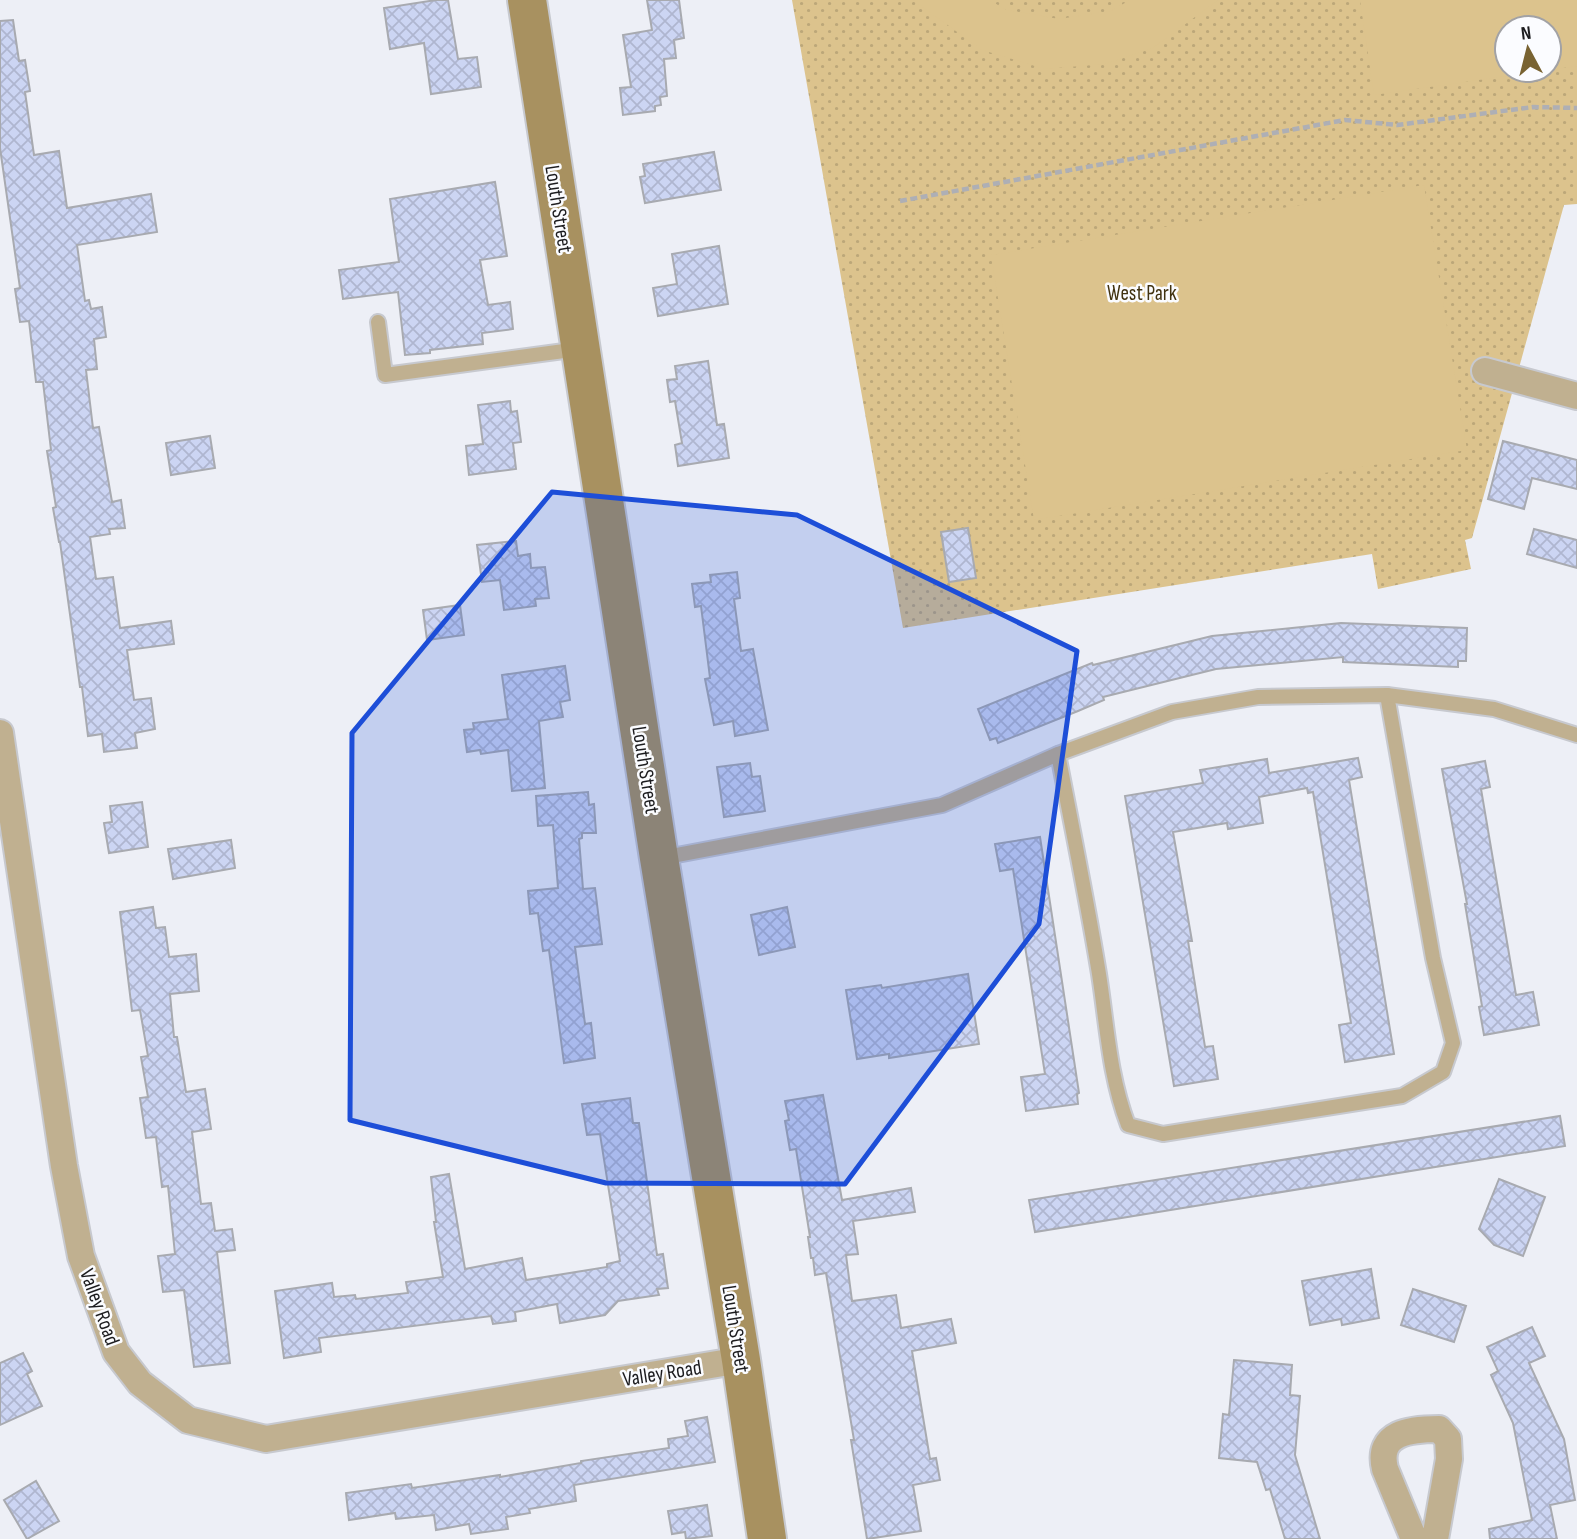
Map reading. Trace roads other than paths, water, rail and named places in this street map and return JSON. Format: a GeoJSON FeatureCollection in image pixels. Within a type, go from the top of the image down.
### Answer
{"type":"FeatureCollection","features":[{"type":"Feature","properties":{"kind":"main road","name":"Louth Street"},"geometry":{"type":"LineString","coordinates":[[527,0],[767,1539]]}},
{"type":"Feature","properties":{"kind":"street"},"geometry":{"type":"LineString","coordinates":[[1485,371],[1577,396]]}},
{"type":"Feature","properties":{"kind":"street","name":"Valley Road"},"geometry":{"type":"LineString","coordinates":[[0,733],[64,1166],[81,1256],[116,1352],[140,1383],[188,1420],[266,1439],[741,1360]]}},
{"type":"Feature","properties":{"kind":"street"},"geometry":{"type":"LineString","coordinates":[[1414,1539],[1382,1457],[1387,1443],[1399,1434],[1419,1429],[1439,1429],[1448,1439],[1449,1459],[1435,1539]]}},
{"type":"Feature","properties":{"kind":"lane"},"geometry":{"type":"LineString","coordinates":[[378,322],[385,375],[581,349]]}},
{"type":"Feature","properties":{"kind":"lane"},"geometry":{"type":"LineString","coordinates":[[659,858],[943,805],[1058,754],[1172,712],[1258,697],[1387,695],[1494,709],[1577,735]]}},
{"type":"Feature","properties":{"kind":"lane"},"geometry":{"type":"LineString","coordinates":[[1058,754],[1099,975],[1110,1062],[1118,1098],[1128,1125],[1163,1134],[1402,1096],[1443,1072],[1453,1043],[1418,883],[1387,695]]}},
{"type":"Feature","properties":{"kind":"park label","name":"West Park"},"geometry":{"type":"Point","coordinates":[1142,293]}}]}
